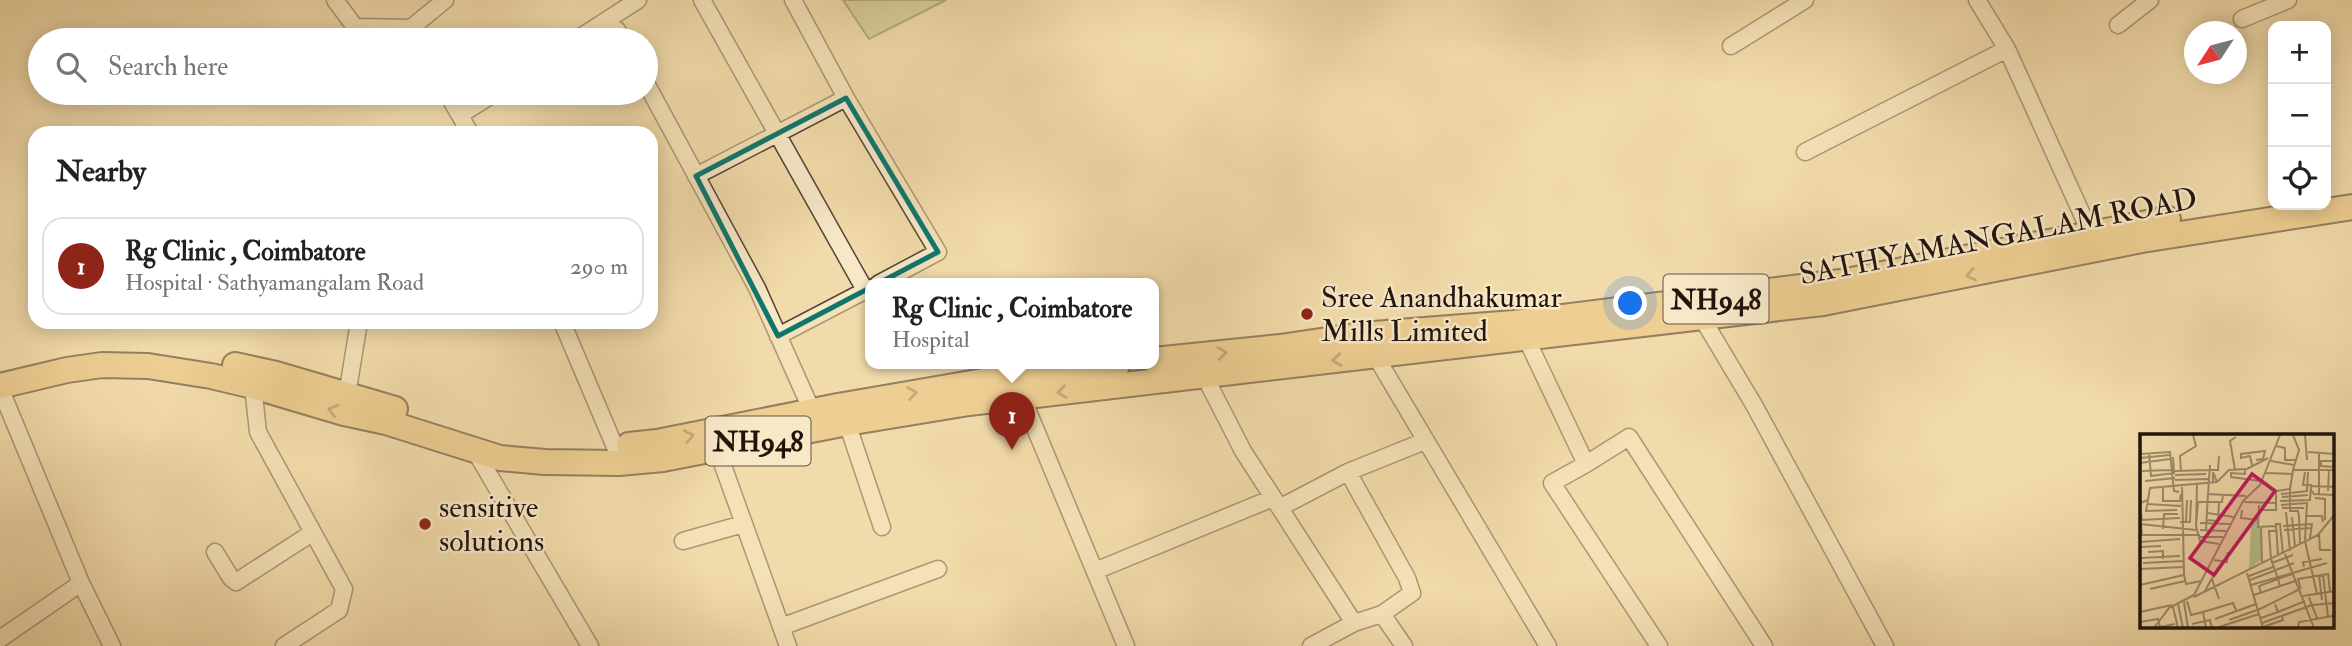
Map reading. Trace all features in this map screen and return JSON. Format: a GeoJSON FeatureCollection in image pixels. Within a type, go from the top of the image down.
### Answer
{"type":"FeatureCollection","features":[{"type":"Feature","properties":{"kind":"highway"},"geometry":{"type":"LineString","coordinates":[[2331,194],[2352,191]]}},
{"type":"Feature","properties":{"kind":"highway","name":"NH948"},"geometry":{"type":"LineString","coordinates":[[1159,359],[1280,347],[1361,335],[1514,323],[1815,285],[2136,224],[2268,204]]}},
{"type":"Feature","properties":{"kind":"highway","name":"SATHYAMANGALAM ROAD"},"geometry":{"type":"LineString","coordinates":[[0,387],[67,370],[102,365],[148,366],[253,386],[344,413],[386,422],[500,458],[545,462],[619,463],[663,459],[717,449],[992,390],[1022,397],[1824,303],[2143,240],[2352,207]]}},
{"type":"Feature","properties":{"kind":"highway","name":"NH948"},"geometry":{"type":"LineString","coordinates":[[0,371],[97,348],[145,350],[215,360],[276,374],[506,442],[547,448],[615,447],[657,442],[813,411],[992,390],[1094,369]]}},
{"type":"Feature","properties":{"kind":"street"},"geometry":{"type":"LineString","coordinates":[[335,0],[355,27],[363,28]]}},
{"type":"Feature","properties":{"kind":"street"},"geometry":{"type":"LineString","coordinates":[[419,28],[445,0]]}},
{"type":"Feature","properties":{"kind":"street"},"geometry":{"type":"LineString","coordinates":[[595,28],[638,0]]}},
{"type":"Feature","properties":{"kind":"street"},"geometry":{"type":"LineString","coordinates":[[702,0],[777,134],[865,278]]}},
{"type":"Feature","properties":{"kind":"street"},"geometry":{"type":"LineString","coordinates":[[793,0],[846,98],[938,252],[888,278]]}},
{"type":"Feature","properties":{"kind":"street"},"geometry":{"type":"LineString","coordinates":[[1731,46],[1805,0]]}},
{"type":"Feature","properties":{"kind":"street"},"geometry":{"type":"LineString","coordinates":[[1977,0],[2007,49],[2091,234]]}},
{"type":"Feature","properties":{"kind":"street"},"geometry":{"type":"LineString","coordinates":[[2119,25],[2150,0]]}},
{"type":"Feature","properties":{"kind":"street"},"geometry":{"type":"LineString","coordinates":[[2242,19],[2288,0]]}},
{"type":"Feature","properties":{"kind":"street"},"geometry":{"type":"LineString","coordinates":[[1805,152],[2007,49]]}},
{"type":"Feature","properties":{"kind":"street"},"geometry":{"type":"LineString","coordinates":[[696,176],[846,98]]}},
{"type":"Feature","properties":{"kind":"street"},"geometry":{"type":"LineString","coordinates":[[454,105],[466,126]]}},
{"type":"Feature","properties":{"kind":"street"},"geometry":{"type":"LineString","coordinates":[[460,116],[477,105]]}},
{"type":"Feature","properties":{"kind":"street"},"geometry":{"type":"LineString","coordinates":[[658,105],[757,288],[813,411]]}},
{"type":"Feature","properties":{"kind":"street"},"geometry":{"type":"LineString","coordinates":[[778,335],[865,290]]}},
{"type":"Feature","properties":{"kind":"street"},"geometry":{"type":"LineString","coordinates":[[1702,318],[1754,405],[1885,646]]}},
{"type":"Feature","properties":{"kind":"street"},"geometry":{"type":"LineString","coordinates":[[347,395],[358,329]]}},
{"type":"Feature","properties":{"kind":"street"},"geometry":{"type":"LineString","coordinates":[[565,329],[615,447]]}},
{"type":"Feature","properties":{"kind":"street"},"geometry":{"type":"LineString","coordinates":[[1527,338],[1586,464]]}},
{"type":"Feature","properties":{"kind":"street"},"geometry":{"type":"LineString","coordinates":[[1375,355],[1548,646]]}},
{"type":"Feature","properties":{"kind":"street"},"geometry":{"type":"LineString","coordinates":[[1204,374],[1243,452],[1354,623]]}},
{"type":"Feature","properties":{"kind":"street"},"geometry":{"type":"LineString","coordinates":[[253,386],[258,432],[344,589],[339,610],[284,646]]}},
{"type":"Feature","properties":{"kind":"street"},"geometry":{"type":"LineString","coordinates":[[0,387],[81,583],[112,646]]}},
{"type":"Feature","properties":{"kind":"street"},"geometry":{"type":"LineString","coordinates":[[1022,397],[1126,646]]}},
{"type":"Feature","properties":{"kind":"street"},"geometry":{"type":"LineString","coordinates":[[847,423],[882,527]]}},
{"type":"Feature","properties":{"kind":"street"},"geometry":{"type":"LineString","coordinates":[[1659,646],[1552,484],[1629,436],[1764,646]]}},
{"type":"Feature","properties":{"kind":"street"},"geometry":{"type":"LineString","coordinates":[[1095,571],[1277,503],[1425,441]]}},
{"type":"Feature","properties":{"kind":"street"},"geometry":{"type":"LineString","coordinates":[[717,449],[788,646]]}},
{"type":"Feature","properties":{"kind":"street"},"geometry":{"type":"LineString","coordinates":[[475,451],[590,646]]}},
{"type":"Feature","properties":{"kind":"street"},"geometry":{"type":"LineString","coordinates":[[1311,646],[1354,623],[1382,614],[1412,593],[1407,578],[1348,472]]}},
{"type":"Feature","properties":{"kind":"street"},"geometry":{"type":"LineString","coordinates":[[683,541],[743,524]]}},
{"type":"Feature","properties":{"kind":"street"},"geometry":{"type":"LineString","coordinates":[[215,552],[236,582],[312,533]]}},
{"type":"Feature","properties":{"kind":"street"},"geometry":{"type":"LineString","coordinates":[[781,627],[938,569]]}},
{"type":"Feature","properties":{"kind":"street"},"geometry":{"type":"LineString","coordinates":[[0,639],[81,583]]}},
{"type":"Feature","properties":{"kind":"street"},"geometry":{"type":"LineString","coordinates":[[1382,614],[1404,646]]}},
{"type":"Feature","properties":{"kind":"highlighted area"},"geometry":{"type":"Polygon","coordinates":[[[846,98],[938,252],[778,336],[696,176],[846,98]]]}},
{"type":"Feature","properties":{"kind":"green space"},"geometry":{"type":"Polygon","coordinates":[[[843,0],[946,0],[869,39],[843,0]]]}},
{"type":"Feature","properties":{"kind":"place","name":"Sree Anandhakumar Mills Limited"},"geometry":{"type":"Point","coordinates":[1307,314]}},
{"type":"Feature","properties":{"kind":"place","name":"Rg Clinic , Coimbatore"},"geometry":{"type":"Point","coordinates":[1012,450]}},
{"type":"Feature","properties":{"kind":"place","name":"sensitive solutions"},"geometry":{"type":"Point","coordinates":[425,524]}}]}
